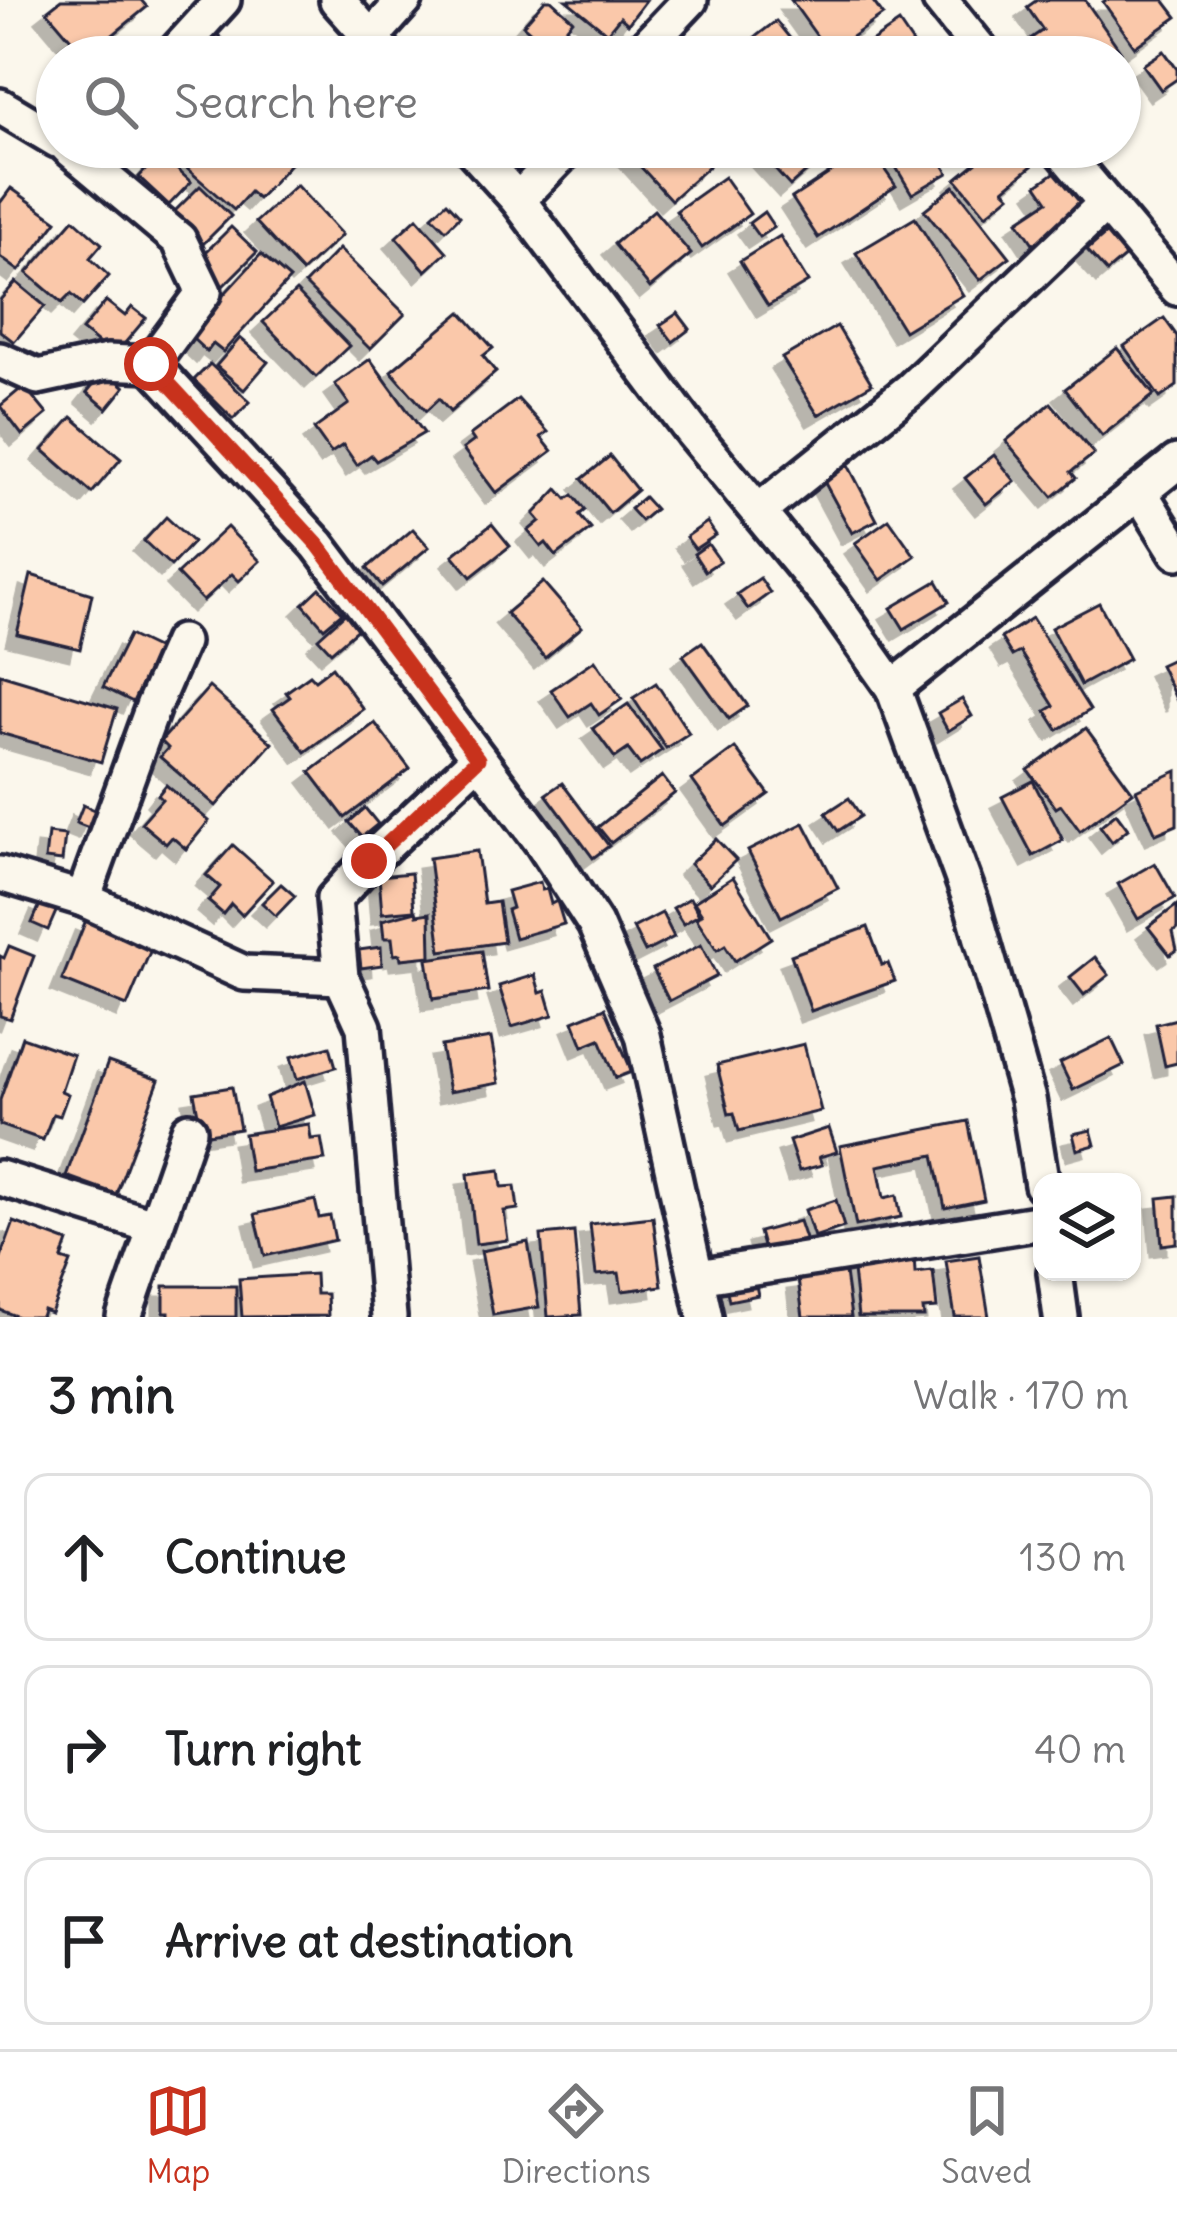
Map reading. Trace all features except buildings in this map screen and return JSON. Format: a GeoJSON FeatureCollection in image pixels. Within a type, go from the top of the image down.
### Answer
{"type":"FeatureCollection","features":[{"type":"Feature","properties":{"kind":"street"},"geometry":{"type":"LineString","coordinates":[[191,36],[224,0]]}},
{"type":"Feature","properties":{"kind":"street"},"geometry":{"type":"LineString","coordinates":[[337,0],[368,36]]}},
{"type":"Feature","properties":{"kind":"street"},"geometry":{"type":"LineString","coordinates":[[386,36],[405,0]]}},
{"type":"Feature","properties":{"kind":"street"},"geometry":{"type":"LineString","coordinates":[[653,36],[690,0]]}},
{"type":"Feature","properties":{"kind":"street"},"geometry":{"type":"LineString","coordinates":[[940,0],[969,36]]}},
{"type":"Feature","properties":{"kind":"street"},"geometry":{"type":"LineString","coordinates":[[0,106],[36,127]]}},
{"type":"Feature","properties":{"kind":"street"},"geometry":{"type":"LineString","coordinates":[[95,168],[179,240],[204,292],[151,364]]}},
{"type":"Feature","properties":{"kind":"street"},"geometry":{"type":"LineString","coordinates":[[489,168],[692,432],[830,599],[893,688],[972,904],[1028,1100],[1040,1173]]}},
{"type":"Feature","properties":{"kind":"street"},"geometry":{"type":"LineString","coordinates":[[518,200],[548,168]]}},
{"type":"Feature","properties":{"kind":"street"},"geometry":{"type":"LineString","coordinates":[[1076,168],[1169,266]]}},
{"type":"Feature","properties":{"kind":"street"},"geometry":{"type":"LineString","coordinates":[[759,511],[910,390],[1106,204]]}},
{"type":"Feature","properties":{"kind":"street"},"geometry":{"type":"LineString","coordinates":[[0,360],[38,377],[107,362],[151,364],[318,545],[541,841],[595,924],[643,1035],[705,1317]]}},
{"type":"Feature","properties":{"kind":"street"},"geometry":{"type":"LineString","coordinates":[[893,688],[1177,463]]}},
{"type":"Feature","properties":{"kind":"street"},"geometry":{"type":"LineString","coordinates":[[1141,494],[1177,552]]}},
{"type":"Feature","properties":{"kind":"street"},"geometry":{"type":"LineString","coordinates":[[83,899],[181,642]]}},
{"type":"Feature","properties":{"kind":"street"},"geometry":{"type":"LineString","coordinates":[[388,1317],[364,1027],[341,977],[334,899],[478,759]]}},
{"type":"Feature","properties":{"kind":"street"},"geometry":{"type":"LineString","coordinates":[[0,874],[83,899],[244,973],[341,977]]}},
{"type":"Feature","properties":{"kind":"street"},"geometry":{"type":"LineString","coordinates":[[124,1317],[189,1130]]}},
{"type":"Feature","properties":{"kind":"street"},"geometry":{"type":"LineString","coordinates":[[0,1178],[153,1226]]}},
{"type":"Feature","properties":{"kind":"street"},"geometry":{"type":"LineString","coordinates":[[698,1277],[1033,1223]]}},
{"type":"Feature","properties":{"kind":"street"},"geometry":{"type":"LineString","coordinates":[[1056,1281],[1060,1317]]}},
{"type":"Feature","properties":{"kind":"route"},"geometry":{"type":"LineString","coordinates":[[151,364],[318,545],[478,759],[369,861]]}}]}
